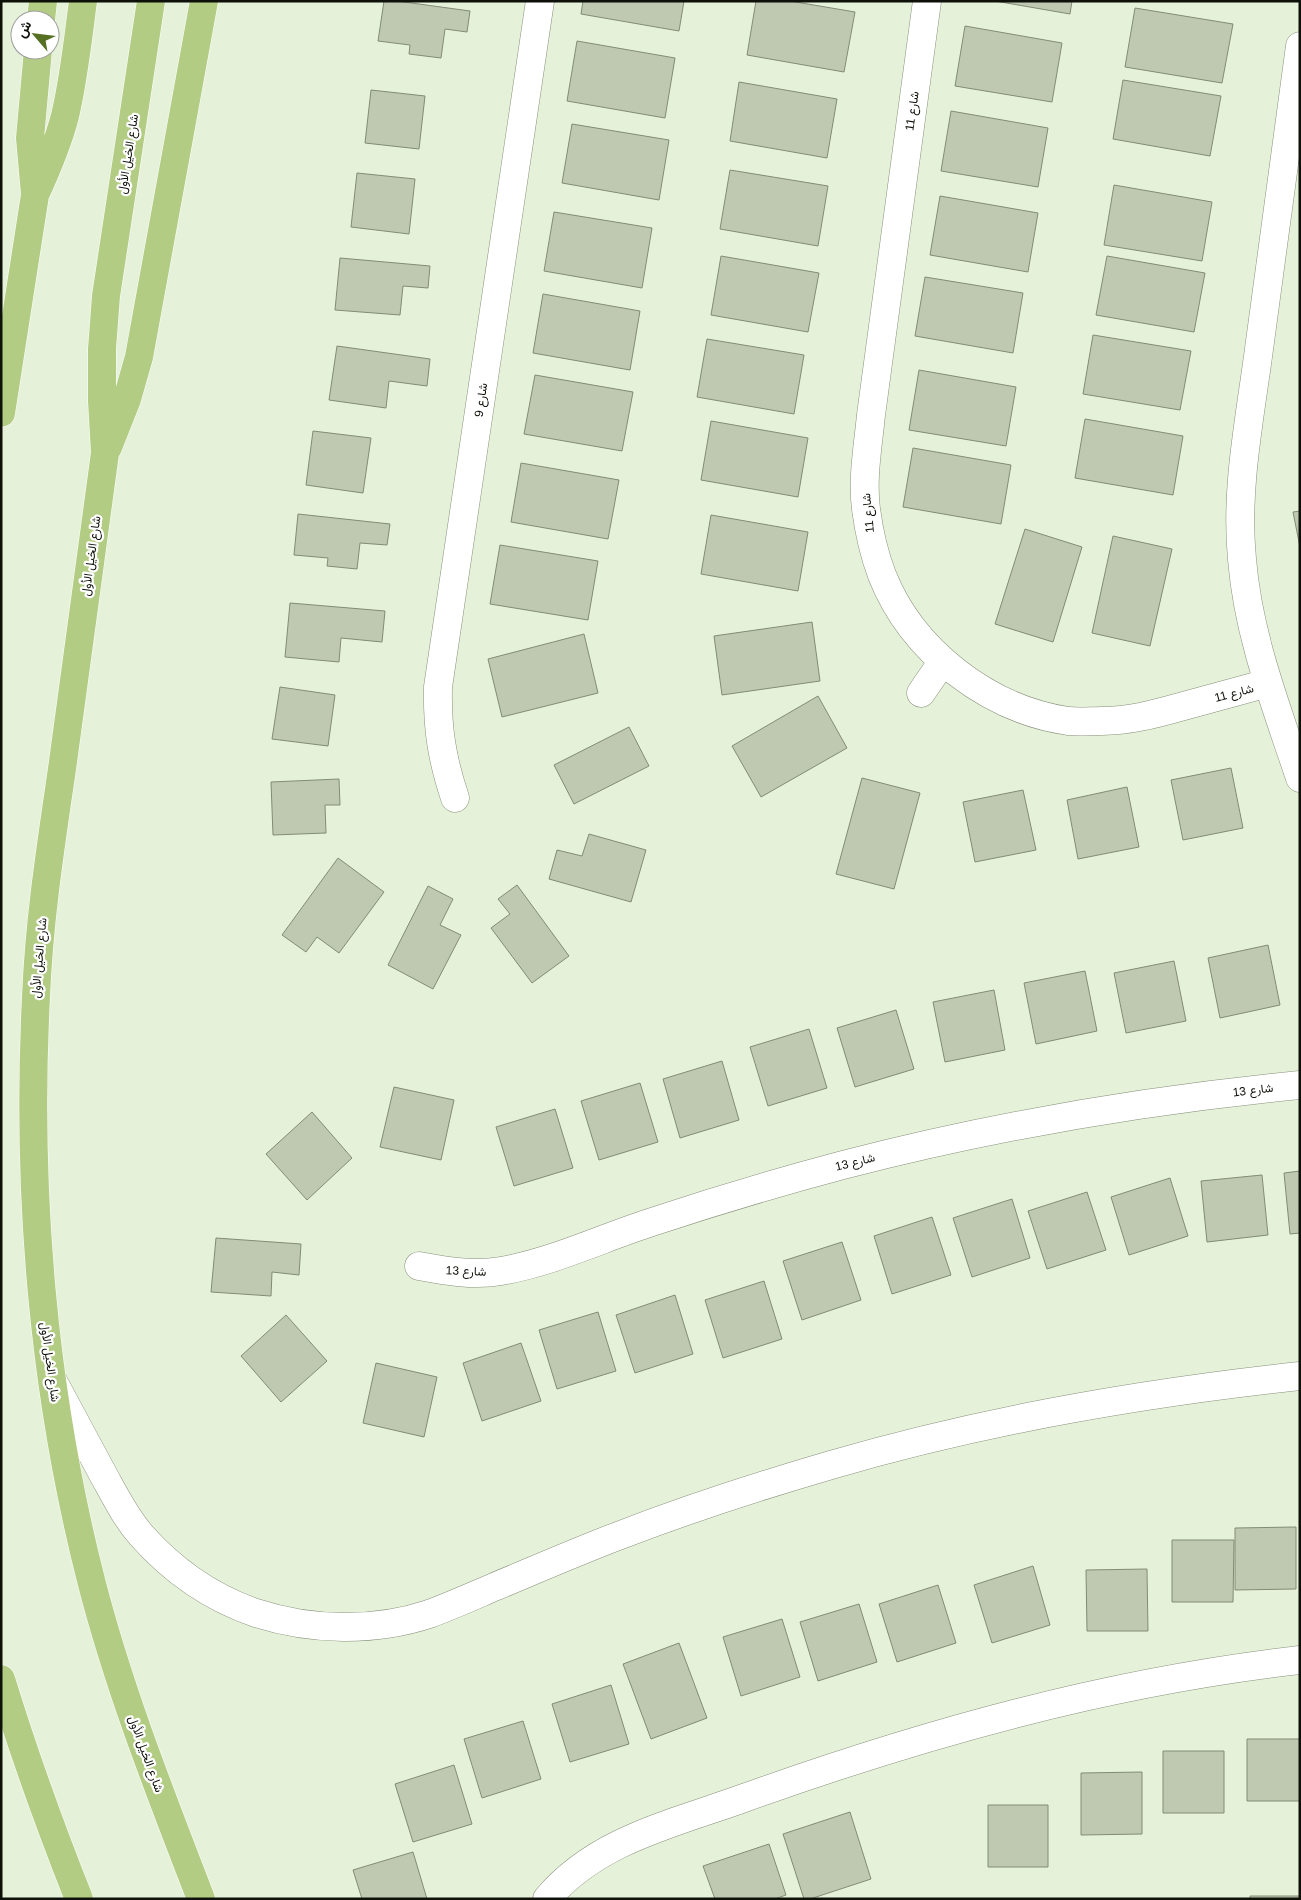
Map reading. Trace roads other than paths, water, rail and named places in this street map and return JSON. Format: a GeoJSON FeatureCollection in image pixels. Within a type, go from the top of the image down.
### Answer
{"type":"FeatureCollection","features":[{"type":"Feature","properties":{"kind":"main road"},"geometry":{"type":"LineString","coordinates":[[35,195],[57,143],[65,115],[71,87],[83,1]]}},
{"type":"Feature","properties":{"kind":"main road","name":"شارع الخيل الأول"},"geometry":{"type":"LineString","coordinates":[[151,1],[106,296],[102,375],[105,454],[45,889],[36,996],[34,1104],[36,1213],[44,1321],[53,1383],[76,1517],[92,1584],[110,1650],[131,1714],[201,1899]]}},
{"type":"Feature","properties":{"kind":"main road"},"geometry":{"type":"LineString","coordinates":[[105,454],[127,399],[140,357],[204,1]]}},
{"type":"Feature","properties":{"kind":"main road"},"geometry":{"type":"LineString","coordinates":[[1,413],[35,195],[30,138],[37,60]]}},
{"type":"Feature","properties":{"kind":"main road"},"geometry":{"type":"LineString","coordinates":[[1,1679],[43,1805],[79,1899]]}},
{"type":"Feature","properties":{"kind":"street","name":"شارع 9"},"geometry":{"type":"LineString","coordinates":[[455,798],[440,744],[438,687],[540,1]]}},
{"type":"Feature","properties":{"kind":"street","name":"شارع 11"},"geometry":{"type":"LineString","coordinates":[[927,1],[870,415],[865,472],[866,499],[872,542],[882,576],[898,607],[919,636],[943,661],[971,684],[1002,700],[1034,713],[1069,721],[1105,722],[1138,718],[1268,683]]}},
{"type":"Feature","properties":{"kind":"street"},"geometry":{"type":"LineString","coordinates":[[1300,46],[1248,429],[1240,515],[1242,558],[1247,600],[1268,683],[1300,778]]}},
{"type":"Feature","properties":{"kind":"street"},"geometry":{"type":"LineString","coordinates":[[921,693],[943,661]]}},
{"type":"Feature","properties":{"kind":"street","name":"شارع 13"},"geometry":{"type":"LineString","coordinates":[[419,1266],[463,1272],[500,1271],[554,1257],[625,1230],[770,1185],[920,1146],[1097,1112],[1300,1085]]}},
{"type":"Feature","properties":{"kind":"street"},"geometry":{"type":"LineString","coordinates":[[53,1383],[123,1510],[140,1534],[165,1560],[186,1576],[223,1599],[256,1613],[290,1622],[326,1627],[361,1627],[394,1623],[428,1614],[618,1536],[724,1498],[833,1464],[943,1435],[1053,1411],[1155,1394],[1300,1376]]}},
{"type":"Feature","properties":{"kind":"street"},"geometry":{"type":"LineString","coordinates":[[547,1899],[575,1870],[620,1843],[827,1768],[990,1719],[1135,1686],[1300,1660]]}}]}
